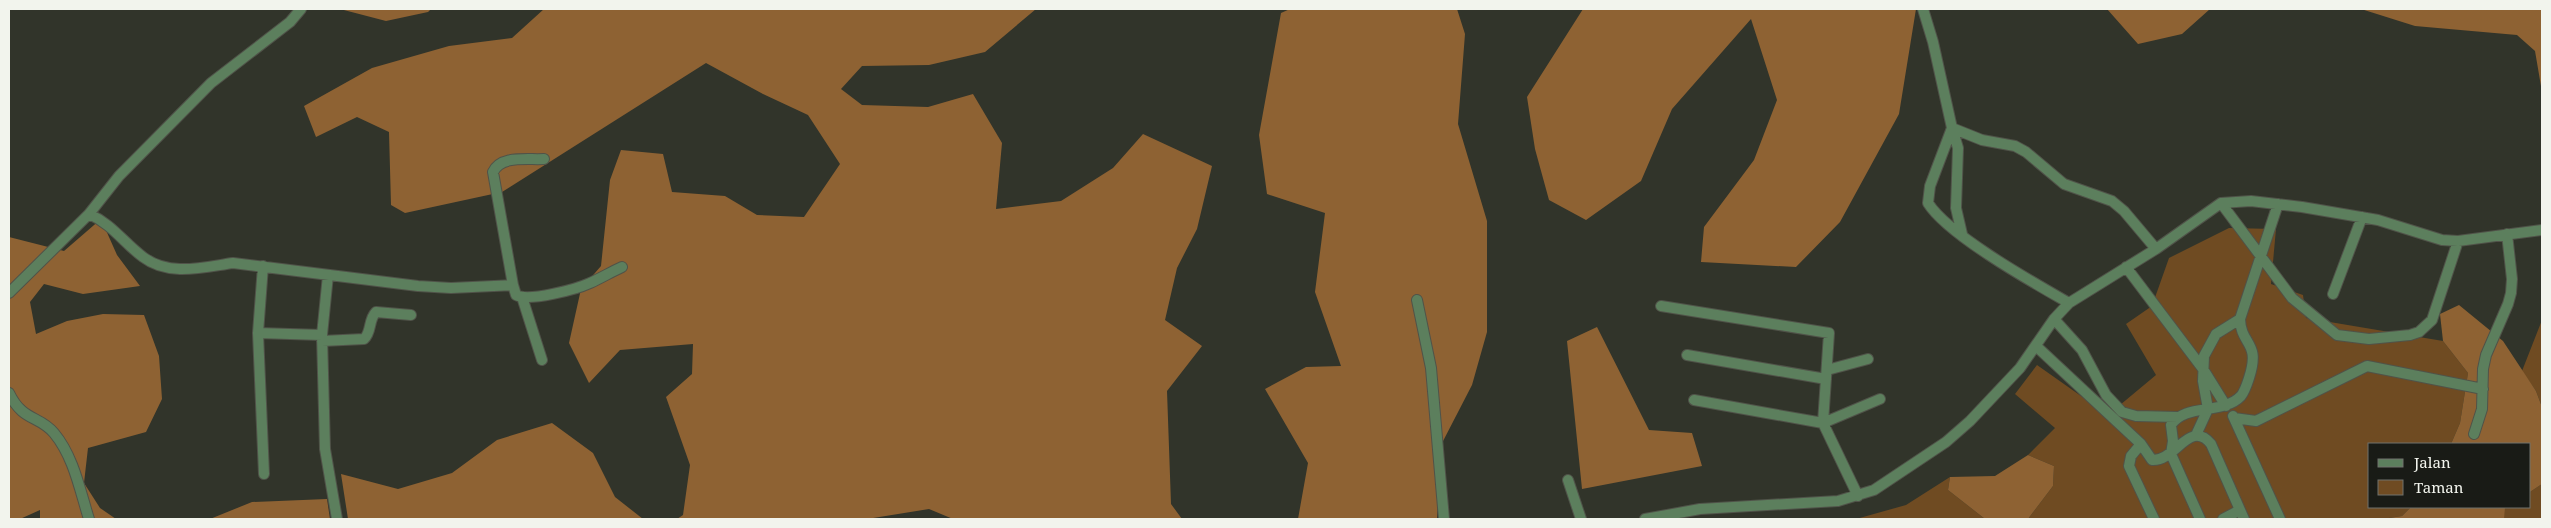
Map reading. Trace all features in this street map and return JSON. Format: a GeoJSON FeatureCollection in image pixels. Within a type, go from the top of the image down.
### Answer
{"type":"FeatureCollection","features":[{"type":"Feature","properties":{"kind":"street"},"geometry":{"type":"LineString","coordinates":[[9,293],[89,214],[119,176],[210,83],[290,22],[302,9]]}},
{"type":"Feature","properties":{"kind":"street"},"geometry":{"type":"LineString","coordinates":[[1923,9],[1933,42],[1958,148],[1956,208],[1962,234]]}},
{"type":"Feature","properties":{"kind":"street"},"geometry":{"type":"LineString","coordinates":[[1952,128],[1943,147],[1927,200],[1938,215],[1962,234],[2022,276],[2069,304]]}},
{"type":"Feature","properties":{"kind":"street"},"geometry":{"type":"LineString","coordinates":[[1952,128],[1982,140],[2015,146],[2026,152],[2064,184],[2112,201],[2124,211],[2156,249]]}},
{"type":"Feature","properties":{"kind":"street"},"geometry":{"type":"LineString","coordinates":[[544,159],[503,161],[496,165],[493,172],[512,285],[516,295],[522,297],[562,292],[588,284],[622,267]]}},
{"type":"Feature","properties":{"kind":"street"},"geometry":{"type":"LineString","coordinates":[[1645,519],[1700,509],[1815,503],[1858,496],[1874,490],[1946,442],[1970,422],[2020,368],[2054,319],[2069,304],[2156,249],[2221,203],[2251,200],[2362,217],[2442,240],[2458,241],[2542,230]]}},
{"type":"Feature","properties":{"kind":"street"},"geometry":{"type":"LineString","coordinates":[[2221,203],[2292,298],[2337,335],[2369,339],[2397,337],[2419,332],[2432,320],[2458,241]]}},
{"type":"Feature","properties":{"kind":"street"},"geometry":{"type":"LineString","coordinates":[[2054,319],[2082,350],[2106,396],[2122,412],[2136,416],[2178,417],[2227,405],[2242,394],[2254,363],[2254,353],[2240,319],[2278,204]]}},
{"type":"Feature","properties":{"kind":"street"},"geometry":{"type":"LineString","coordinates":[[89,214],[111,227],[143,257],[167,269],[203,267],[233,262],[418,286],[451,288],[512,285]]}},
{"type":"Feature","properties":{"kind":"street"},"geometry":{"type":"LineString","coordinates":[[2333,294],[2362,217]]}},
{"type":"Feature","properties":{"kind":"street"},"geometry":{"type":"LineString","coordinates":[[2474,434],[2482,409],[2486,354],[2511,292],[2512,279],[2507,234]]}},
{"type":"Feature","properties":{"kind":"street"},"geometry":{"type":"LineString","coordinates":[[263,266],[258,333],[264,474]]}},
{"type":"Feature","properties":{"kind":"street"},"geometry":{"type":"LineString","coordinates":[[2126,267],[2203,369],[2227,405],[2280,519]]}},
{"type":"Feature","properties":{"kind":"street"},"geometry":{"type":"LineString","coordinates":[[328,275],[322,338],[325,449],[337,519]]}},
{"type":"Feature","properties":{"kind":"street"},"geometry":{"type":"LineString","coordinates":[[522,297],[542,360]]}},
{"type":"Feature","properties":{"kind":"street"},"geometry":{"type":"LineString","coordinates":[[1417,300],[1431,368],[1444,519]]}},
{"type":"Feature","properties":{"kind":"street"},"geometry":{"type":"LineString","coordinates":[[1661,306],[1829,333],[1823,423],[1858,496]]}},
{"type":"Feature","properties":{"kind":"street"},"geometry":{"type":"LineString","coordinates":[[258,333],[364,339],[369,334],[372,316],[376,312],[411,314]]}},
{"type":"Feature","properties":{"kind":"street"},"geometry":{"type":"LineString","coordinates":[[2196,435],[2208,409],[2203,369],[2204,356],[2209,343],[2223,328],[2240,319]]}},
{"type":"Feature","properties":{"kind":"street"},"geometry":{"type":"LineString","coordinates":[[2036,346],[2140,444],[2152,460],[2172,454],[2184,440],[2196,435],[2205,438],[2211,444],[2242,515],[2223,519]]}},
{"type":"Feature","properties":{"kind":"street"},"geometry":{"type":"LineString","coordinates":[[1687,355],[1826,374],[1868,359]]}},
{"type":"Feature","properties":{"kind":"street"},"geometry":{"type":"LineString","coordinates":[[2234,418],[2256,421],[2367,366],[2483,389]]}},
{"type":"Feature","properties":{"kind":"street"},"geometry":{"type":"LineString","coordinates":[[9,394],[24,415],[54,432],[75,474],[89,519]]}},
{"type":"Feature","properties":{"kind":"street"},"geometry":{"type":"LineString","coordinates":[[1694,400],[1823,423],[1880,399]]}},
{"type":"Feature","properties":{"kind":"street"},"geometry":{"type":"LineString","coordinates":[[2178,417],[2171,425],[2172,454],[2200,519]]}},
{"type":"Feature","properties":{"kind":"street"},"geometry":{"type":"LineString","coordinates":[[2140,444],[2131,456],[2129,466],[2154,519]]}},
{"type":"Feature","properties":{"kind":"street"},"geometry":{"type":"LineString","coordinates":[[1568,480],[1581,519]]}},
{"type":"Feature","properties":{"kind":"green space"},"geometry":{"type":"Polygon","coordinates":[[[2229,228],[2276,229],[2271,284],[2303,295],[2306,318],[2443,341],[2468,373],[2460,423],[2451,443],[2368,443],[2368,508],[2410,508],[2402,516],[2383,519],[2028,519],[2053,486],[2054,466],[2028,455],[2055,428],[2015,394],[2037,365],[2108,415],[2156,375],[2126,324],[2152,306],[2169,258],[2229,228]]]}},
{"type":"Feature","properties":{"kind":"green space"},"geometry":{"type":"Polygon","coordinates":[[[2542,320],[2542,407],[2536,391],[2522,371],[2542,320]]]}},
{"type":"Feature","properties":{"kind":"green space"},"geometry":{"type":"Polygon","coordinates":[[[1950,477],[1948,490],[1985,519],[1856,519],[1906,505],[1950,477]]]}},
{"type":"Feature","properties":{"kind":"green space"},"geometry":{"type":"Polygon","coordinates":[[[2542,484],[2542,519],[2504,519],[2504,508],[2531,508],[2531,491],[2542,484]]]}},
{"type":"Feature","properties":{"kind":"shaded area"},"geometry":{"type":"Polygon","coordinates":[[[340,9],[431,9],[428,12],[386,21],[340,9]]]}},
{"type":"Feature","properties":{"kind":"shaded area"},"geometry":{"type":"Polygon","coordinates":[[[544,9],[1036,9],[985,52],[929,65],[862,66],[841,89],[862,105],[928,107],[973,94],[1002,143],[996,209],[1061,201],[1113,168],[1143,134],[1212,166],[1197,229],[1177,268],[1165,320],[1202,346],[1167,391],[1171,504],[1182,519],[953,519],[929,509],[867,519],[677,519],[683,515],[690,465],[666,397],[692,374],[693,344],[620,350],[589,383],[569,343],[581,289],[601,266],[610,180],[621,150],[663,154],[672,192],[725,196],[757,215],[804,217],[840,164],[808,115],[763,94],[706,63],[502,192],[405,213],[391,205],[389,132],[357,117],[316,137],[304,106],[372,68],[449,46],[512,38],[544,9]]]}},
{"type":"Feature","properties":{"kind":"shaded area"},"geometry":{"type":"Polygon","coordinates":[[[1290,9],[1457,9],[1465,34],[1458,124],[1487,221],[1487,332],[1472,385],[1441,445],[1437,519],[1298,519],[1308,463],[1265,389],[1306,367],[1341,366],[1315,292],[1325,213],[1267,194],[1259,135],[1281,13],[1290,9]]]}},
{"type":"Feature","properties":{"kind":"shaded area"},"geometry":{"type":"Polygon","coordinates":[[[1583,9],[1916,9],[1899,114],[1840,222],[1796,267],[1701,262],[1704,227],[1754,160],[1777,100],[1751,19],[1672,109],[1641,181],[1586,220],[1549,200],[1535,149],[1527,97],[1583,9]]]}},
{"type":"Feature","properties":{"kind":"shaded area"},"geometry":{"type":"Polygon","coordinates":[[[2107,9],[2210,9],[2182,34],[2138,44],[2107,9]]]}},
{"type":"Feature","properties":{"kind":"shaded area"},"geometry":{"type":"Polygon","coordinates":[[[2361,9],[2542,9],[2542,92],[2535,51],[2517,35],[2415,26],[2361,9]]]}},
{"type":"Feature","properties":{"kind":"shaded area"},"geometry":{"type":"Polygon","coordinates":[[[101,219],[117,255],[140,286],[83,294],[44,284],[30,302],[36,334],[67,321],[103,314],[144,315],[159,356],[162,399],[146,432],[88,448],[84,483],[100,508],[116,519],[40,519],[40,510],[20,519],[9,519],[9,237],[64,251],[101,219]]]}},
{"type":"Feature","properties":{"kind":"shaded area"},"geometry":{"type":"Polygon","coordinates":[[[2459,305],[2503,341],[2536,391],[2542,407],[2542,484],[2531,491],[2531,443],[2451,443],[2460,423],[2468,373],[2443,341],[2440,314],[2459,305]]]}},
{"type":"Feature","properties":{"kind":"shaded area"},"geometry":{"type":"Polygon","coordinates":[[[1597,327],[1649,430],[1692,433],[1702,466],[1582,489],[1567,341],[1597,327]]]}},
{"type":"Feature","properties":{"kind":"shaded area"},"geometry":{"type":"Polygon","coordinates":[[[552,423],[593,453],[615,497],[643,519],[348,519],[341,474],[398,489],[452,473],[497,440],[552,423]]]}},
{"type":"Feature","properties":{"kind":"shaded area"},"geometry":{"type":"Polygon","coordinates":[[[2028,455],[2054,466],[2053,486],[2028,519],[1985,519],[1948,490],[1950,477],[1995,476],[2028,455]]]}},
{"type":"Feature","properties":{"kind":"shaded area"},"geometry":{"type":"Polygon","coordinates":[[[327,499],[330,519],[210,519],[252,502],[327,499]]]}},
{"type":"Feature","properties":{"kind":"shaded area"},"geometry":{"type":"Polygon","coordinates":[[[2410,508],[2505,508],[2504,519],[2383,519],[2402,516],[2410,508]]]}}]}
